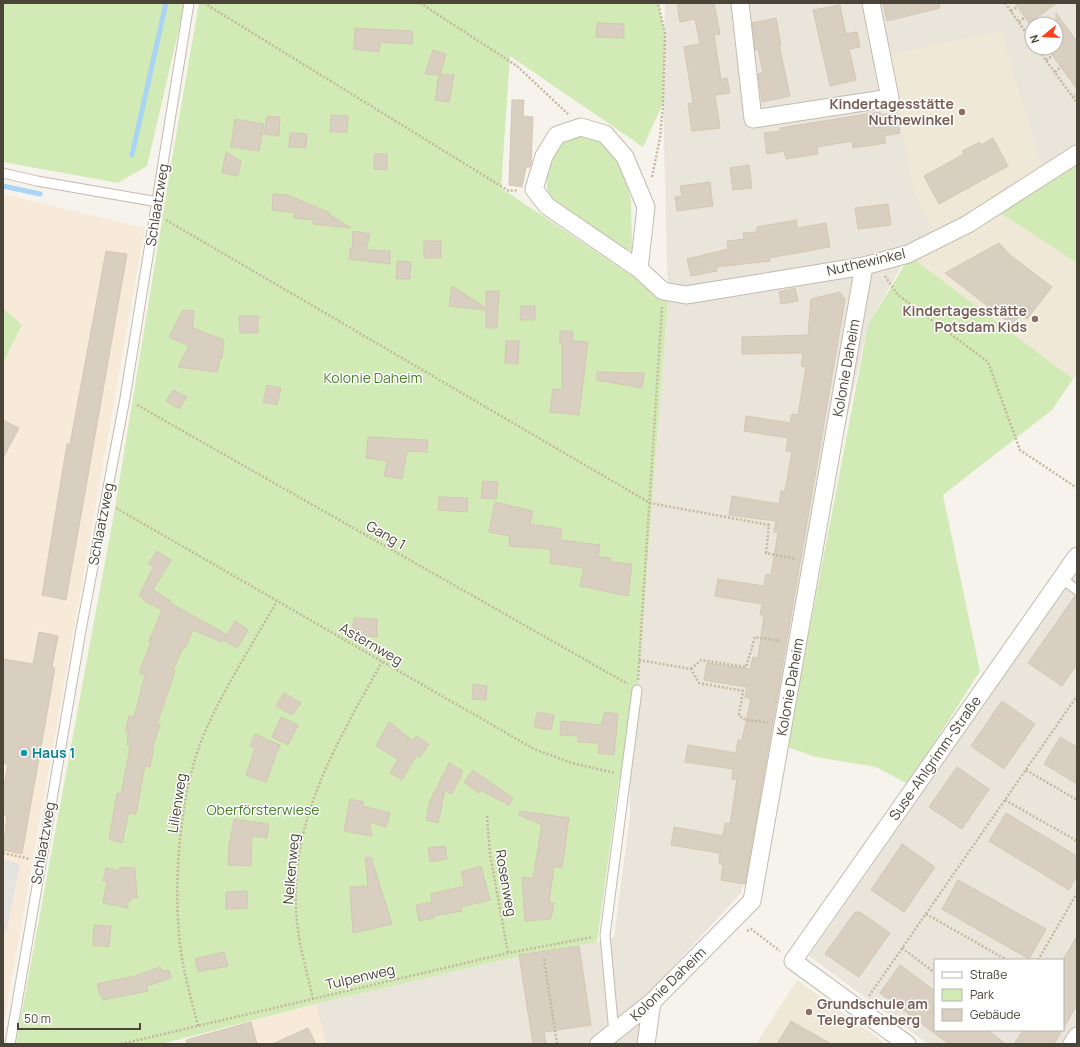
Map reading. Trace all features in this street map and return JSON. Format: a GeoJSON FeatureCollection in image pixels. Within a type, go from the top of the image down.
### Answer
{"type":"FeatureCollection","features":[{"type":"Feature","properties":{"kind":"street"},"geometry":{"type":"LineString","coordinates":[[742,4],[753,119],[890,98],[871,3]]}},
{"type":"Feature","properties":{"kind":"street"},"geometry":{"type":"LineString","coordinates":[[639,269],[646,207],[625,157],[605,134],[581,127],[558,135],[544,156],[534,189],[547,206],[639,269],[663,291]]}},
{"type":"Feature","properties":{"kind":"street","name":"Nuthewinkel"},"geometry":{"type":"LineString","coordinates":[[663,291],[686,295],[870,264],[908,254],[962,228],[1077,154]]}},
{"type":"Feature","properties":{"kind":"street","name":"Kolonie Daheim"},"geometry":{"type":"LineString","coordinates":[[599,1044],[652,1002],[752,900],[812,563],[870,264]]}},
{"type":"Feature","properties":{"kind":"street","name":"Suse-Ahlgrimm-Straße"},"geometry":{"type":"LineString","coordinates":[[793,961],[1077,556]]}},
{"type":"Feature","properties":{"kind":"street"},"geometry":{"type":"LineString","coordinates":[[793,961],[907,1044]]}},
{"type":"Feature","properties":{"kind":"street"},"geometry":{"type":"LineString","coordinates":[[646,1044],[652,1002]]}},
{"type":"Feature","properties":{"kind":"street"},"geometry":{"type":"LineString","coordinates":[[1072,1044],[1077,1036]]}},
{"type":"Feature","properties":{"kind":"lane","name":"Schlaatzweg"},"geometry":{"type":"LineString","coordinates":[[10,1044],[40,861],[125,398],[158,202],[189,3]]}},
{"type":"Feature","properties":{"kind":"lane"},"geometry":{"type":"LineString","coordinates":[[3,173],[37,181],[158,202]]}},
{"type":"Feature","properties":{"kind":"lane"},"geometry":{"type":"LineString","coordinates":[[1061,578],[1077,590]]}},
{"type":"Feature","properties":{"kind":"lane"},"geometry":{"type":"LineString","coordinates":[[614,1033],[605,935],[637,690]]}},
{"type":"Feature","properties":{"kind":"path"},"geometry":{"type":"LineString","coordinates":[[204,3],[509,191],[534,189]]}},
{"type":"Feature","properties":{"kind":"path"},"geometry":{"type":"LineString","coordinates":[[420,3],[517,66],[581,127]]}},
{"type":"Feature","properties":{"kind":"path"},"geometry":{"type":"LineString","coordinates":[[646,207],[660,138],[663,103],[665,34],[658,3]]}},
{"type":"Feature","properties":{"kind":"path"},"geometry":{"type":"LineString","coordinates":[[1005,3],[1024,29]]}},
{"type":"Feature","properties":{"kind":"path"},"geometry":{"type":"LineString","coordinates":[[1011,11],[1018,7]]}},
{"type":"Feature","properties":{"kind":"path"},"geometry":{"type":"LineString","coordinates":[[1019,22],[1024,18]]}},
{"type":"Feature","properties":{"kind":"path"},"geometry":{"type":"LineString","coordinates":[[1043,56],[1077,103]]}},
{"type":"Feature","properties":{"kind":"path"},"geometry":{"type":"LineString","coordinates":[[1046,60],[1052,56]]}},
{"type":"Feature","properties":{"kind":"path"},"geometry":{"type":"LineString","coordinates":[[1055,72],[1061,67]]}},
{"type":"Feature","properties":{"kind":"path"},"geometry":{"type":"LineString","coordinates":[[1073,97],[1077,94]]}},
{"type":"Feature","properties":{"kind":"path"},"geometry":{"type":"LineString","coordinates":[[156,214],[650,502],[768,525],[766,553],[812,563]]}},
{"type":"Feature","properties":{"kind":"path"},"geometry":{"type":"LineString","coordinates":[[870,264],[898,295],[988,362],[1020,450],[1077,488]]}},
{"type":"Feature","properties":{"kind":"path"},"geometry":{"type":"LineString","coordinates":[[637,690],[663,291]]}},
{"type":"Feature","properties":{"kind":"path","name":"Gang 1"},"geometry":{"type":"LineString","coordinates":[[125,398],[637,690]]}},
{"type":"Feature","properties":{"kind":"path","name":"Asternweg"},"geometry":{"type":"LineString","coordinates":[[115,508],[534,749],[572,763],[626,774]]}},
{"type":"Feature","properties":{"kind":"path","name":"Lilienweg"},"geometry":{"type":"LineString","coordinates":[[198,1026],[183,963],[179,914],[178,869],[186,796],[192,768],[206,729],[277,601]]}},
{"type":"Feature","properties":{"kind":"path"},"geometry":{"type":"LineString","coordinates":[[691,669],[701,660],[746,667],[755,637],[798,644]]}},
{"type":"Feature","properties":{"kind":"path"},"geometry":{"type":"LineString","coordinates":[[639,660],[691,669]]}},
{"type":"Feature","properties":{"kind":"path","name":"Nelkenweg"},"geometry":{"type":"LineString","coordinates":[[313,999],[298,930],[297,905],[299,864],[306,823],[315,792],[327,764],[382,662]]}},
{"type":"Feature","properties":{"kind":"path"},"geometry":{"type":"LineString","coordinates":[[691,669],[699,683],[743,691],[739,715],[743,720],[783,725]]}},
{"type":"Feature","properties":{"kind":"path"},"geometry":{"type":"LineString","coordinates":[[860,1009],[1077,696]]}},
{"type":"Feature","properties":{"kind":"path"},"geometry":{"type":"LineString","coordinates":[[1026,770],[1077,800]]}},
{"type":"Feature","properties":{"kind":"path"},"geometry":{"type":"LineString","coordinates":[[1005,800],[1077,841]]}},
{"type":"Feature","properties":{"kind":"path","name":"Rosenweg"},"geometry":{"type":"LineString","coordinates":[[487,816],[490,854],[508,952]]}},
{"type":"Feature","properties":{"kind":"path"},"geometry":{"type":"LineString","coordinates":[[3,853],[40,861]]}},
{"type":"Feature","properties":{"kind":"path"},"geometry":{"type":"LineString","coordinates":[[1039,959],[1077,893]]}},
{"type":"Feature","properties":{"kind":"path"},"geometry":{"type":"LineString","coordinates":[[926,914],[1005,959]]}},
{"type":"Feature","properties":{"kind":"path"},"geometry":{"type":"LineString","coordinates":[[758,934],[793,961]]}},
{"type":"Feature","properties":{"kind":"path","name":"Tulpenweg"},"geometry":{"type":"LineString","coordinates":[[121,1044],[508,952],[605,935]]}},
{"type":"Feature","properties":{"kind":"path"},"geometry":{"type":"LineString","coordinates":[[902,948],[934,972]]}},
{"type":"Feature","properties":{"kind":"path"},"geometry":{"type":"LineString","coordinates":[[544,959],[558,1044]]}},
{"type":"Feature","properties":{"kind":"shaded area"},"geometry":{"type":"Polygon","coordinates":[[[665,3],[1077,3],[1077,154],[908,254],[868,325],[741,893],[646,996],[638,1044],[326,1044],[316,1004],[507,959],[614,938],[630,815],[630,787],[668,300],[663,103],[665,3]]]}},
{"type":"Feature","properties":{"kind":"shaded area","name":"Kindertagesstätte Nuthewinkel"},"geometry":{"type":"Polygon","coordinates":[[[1001,31],[1042,168],[935,232],[914,193],[888,55],[1001,31]]]}},
{"type":"Feature","properties":{"kind":"shaded area"},"geometry":{"type":"Polygon","coordinates":[[[3,194],[145,228],[3,1028],[3,363],[22,325],[3,308],[3,194]]]}},
{"type":"Feature","properties":{"kind":"shaded area","name":"Kindertagesstätte Potsdam Kids"},"geometry":{"type":"Polygon","coordinates":[[[997,211],[1077,263],[1077,374],[1073,379],[910,256],[997,211]]]}},
{"type":"Feature","properties":{"kind":"shaded area"},"geometry":{"type":"Polygon","coordinates":[[[1077,570],[1077,1028],[1068,1044],[928,1044],[809,956],[1077,570]]]}},
{"type":"Feature","properties":{"kind":"shaded area"},"geometry":{"type":"Polygon","coordinates":[[[3,859],[20,864],[6,933],[3,933],[3,859]]]}},
{"type":"Feature","properties":{"kind":"shaded area","name":"Grundschule am Telegrafenberg"},"geometry":{"type":"Polygon","coordinates":[[[797,980],[886,1044],[756,1044],[797,980]]]}},
{"type":"Feature","properties":{"kind":"shaded area"},"geometry":{"type":"Polygon","coordinates":[[[316,1004],[326,1044],[194,1044],[192,1037],[316,1004]]]}},
{"type":"Feature","properties":{"kind":"green space"},"geometry":{"type":"Polygon","coordinates":[[[3,3],[185,3],[147,166],[118,183],[3,162],[3,3]]]}},
{"type":"Feature","properties":{"kind":"green space","name":"Oberförsterwiese"},"geometry":{"type":"Polygon","coordinates":[[[199,3],[658,3],[665,34],[663,103],[643,147],[510,56],[501,188],[668,300],[630,787],[619,781],[597,942],[507,959],[316,1004],[161,1044],[16,1044],[115,508],[199,3]]]}},
{"type":"Feature","properties":{"kind":"green space"},"geometry":{"type":"Polygon","coordinates":[[[581,135],[601,141],[623,165],[631,201],[632,251],[583,226],[559,207],[551,197],[547,188],[547,177],[550,166],[559,144],[581,135]]]}},
{"type":"Feature","properties":{"kind":"green space"},"geometry":{"type":"Polygon","coordinates":[[[1077,156],[1077,263],[997,211],[1077,156]]]}},
{"type":"Feature","properties":{"kind":"green space"},"geometry":{"type":"Polygon","coordinates":[[[910,256],[1073,379],[1052,410],[943,495],[980,671],[908,784],[876,767],[816,757],[787,747],[868,325],[910,256]]]}},
{"type":"Feature","properties":{"kind":"green space"},"geometry":{"type":"Polygon","coordinates":[[[3,308],[22,325],[3,363],[3,308]]]}},
{"type":"Feature","properties":{"kind":"building"},"geometry":{"type":"Polygon","coordinates":[[[677,3],[714,3],[720,34],[714,35],[721,79],[727,78],[730,93],[715,95],[720,128],[692,131],[688,104],[693,103],[684,47],[700,44],[695,19],[680,22],[677,3]]]}},
{"type":"Feature","properties":{"kind":"building"},"geometry":{"type":"Polygon","coordinates":[[[883,3],[939,3],[940,8],[887,21],[883,3]]]}},
{"type":"Feature","properties":{"kind":"building"},"geometry":{"type":"Polygon","coordinates":[[[1015,3],[1057,3],[1039,16],[1024,16],[1015,3]]]}},
{"type":"Feature","properties":{"kind":"building"},"geometry":{"type":"Polygon","coordinates":[[[840,5],[846,34],[857,32],[860,47],[849,49],[856,80],[830,86],[813,10],[840,5]]]}},
{"type":"Feature","properties":{"kind":"building"},"geometry":{"type":"Polygon","coordinates":[[[776,18],[781,45],[779,45],[790,96],[762,102],[758,74],[763,73],[758,49],[755,50],[752,23],[776,18]]]}},
{"type":"Feature","properties":{"kind":"building"},"geometry":{"type":"Polygon","coordinates":[[[597,23],[624,24],[624,38],[596,37],[597,23]]]}},
{"type":"Feature","properties":{"kind":"building"},"geometry":{"type":"Polygon","coordinates":[[[1064,24],[1077,42],[1077,89],[1053,56],[1064,56],[1064,24]]]}},
{"type":"Feature","properties":{"kind":"building"},"geometry":{"type":"Polygon","coordinates":[[[355,28],[413,31],[412,44],[380,42],[379,52],[354,49],[355,28]]]}},
{"type":"Feature","properties":{"kind":"building"},"geometry":{"type":"Polygon","coordinates":[[[433,50],[446,54],[440,75],[454,75],[449,102],[435,100],[439,75],[425,74],[433,50]]]}},
{"type":"Feature","properties":{"kind":"building"},"geometry":{"type":"Polygon","coordinates":[[[512,100],[524,100],[523,116],[533,117],[531,164],[530,167],[526,167],[522,187],[509,185],[512,100]]]}},
{"type":"Feature","properties":{"kind":"building"},"geometry":{"type":"Polygon","coordinates":[[[880,112],[881,115],[897,113],[900,133],[884,136],[886,143],[853,148],[852,141],[817,147],[818,154],[786,159],[784,151],[767,154],[764,133],[781,131],[780,128],[880,112]]]}},
{"type":"Feature","properties":{"kind":"building"},"geometry":{"type":"Polygon","coordinates":[[[331,115],[348,116],[347,132],[330,132],[331,115]]]}},
{"type":"Feature","properties":{"kind":"building"},"geometry":{"type":"Polygon","coordinates":[[[267,116],[280,117],[279,136],[264,134],[267,116]]]}},
{"type":"Feature","properties":{"kind":"building"},"geometry":{"type":"Polygon","coordinates":[[[235,119],[264,124],[259,151],[231,147],[235,119]]]}},
{"type":"Feature","properties":{"kind":"building"},"geometry":{"type":"Polygon","coordinates":[[[290,133],[307,134],[306,148],[289,147],[290,133]]]}},
{"type":"Feature","properties":{"kind":"building"},"geometry":{"type":"Polygon","coordinates":[[[993,138],[1008,166],[939,204],[924,176],[964,154],[962,151],[980,142],[981,145],[993,138]]]}},
{"type":"Feature","properties":{"kind":"building"},"geometry":{"type":"Polygon","coordinates":[[[226,152],[241,161],[238,176],[222,173],[226,152]]]}},
{"type":"Feature","properties":{"kind":"building"},"geometry":{"type":"Polygon","coordinates":[[[374,154],[387,154],[387,170],[374,169],[374,154]]]}},
{"type":"Feature","properties":{"kind":"building"},"geometry":{"type":"Polygon","coordinates":[[[749,165],[752,188],[733,190],[730,168],[749,165]]]}},
{"type":"Feature","properties":{"kind":"building"},"geometry":{"type":"Polygon","coordinates":[[[710,182],[713,206],[677,211],[675,197],[682,196],[680,186],[710,182]]]}},
{"type":"Feature","properties":{"kind":"building"},"geometry":{"type":"Polygon","coordinates":[[[273,194],[287,195],[330,213],[330,215],[351,228],[313,224],[314,220],[294,218],[295,213],[272,210],[273,194]]]}},
{"type":"Feature","properties":{"kind":"building"},"geometry":{"type":"Polygon","coordinates":[[[888,204],[891,225],[858,229],[855,208],[888,204]]]}},
{"type":"Feature","properties":{"kind":"building"},"geometry":{"type":"Polygon","coordinates":[[[796,220],[797,228],[826,223],[830,247],[769,258],[770,261],[716,267],[717,271],[691,276],[687,259],[728,249],[727,241],[744,239],[743,233],[757,232],[757,227],[796,220]]]}},
{"type":"Feature","properties":{"kind":"building"},"geometry":{"type":"Polygon","coordinates":[[[353,231],[370,234],[366,250],[390,251],[390,264],[349,259],[350,249],[352,249],[353,231]]]}},
{"type":"Feature","properties":{"kind":"building"},"geometry":{"type":"Polygon","coordinates":[[[424,241],[441,241],[441,258],[424,258],[424,241]]]}},
{"type":"Feature","properties":{"kind":"building"},"geometry":{"type":"Polygon","coordinates":[[[999,243],[1009,254],[1052,287],[1027,319],[1021,314],[1012,325],[945,273],[999,243]]]}},
{"type":"Feature","properties":{"kind":"building"},"geometry":{"type":"Polygon","coordinates":[[[106,251],[127,254],[66,600],[42,595],[67,444],[70,444],[106,251]]]}},
{"type":"Feature","properties":{"kind":"building"},"geometry":{"type":"Polygon","coordinates":[[[397,261],[411,262],[410,279],[396,279],[397,261]]]}},
{"type":"Feature","properties":{"kind":"building"},"geometry":{"type":"Polygon","coordinates":[[[452,286],[486,308],[486,291],[499,291],[497,328],[486,328],[486,310],[449,306],[452,286]]]}},
{"type":"Feature","properties":{"kind":"building"},"geometry":{"type":"Polygon","coordinates":[[[795,288],[798,301],[781,304],[779,292],[795,288]]]}},
{"type":"Feature","properties":{"kind":"building"},"geometry":{"type":"Polygon","coordinates":[[[840,292],[845,299],[745,884],[721,880],[723,864],[719,864],[720,853],[671,845],[674,827],[723,836],[725,823],[730,824],[737,779],[732,779],[733,769],[685,762],[688,745],[736,753],[738,740],[742,740],[751,699],[745,697],[747,687],[704,680],[707,663],[750,669],[753,657],[758,658],[764,615],[760,615],[762,604],[715,596],[718,579],[764,586],[766,574],[771,575],[778,533],[774,532],[776,521],[729,515],[732,496],[779,504],[781,491],[785,491],[792,452],[786,451],[788,438],[744,431],[746,416],[790,423],[792,414],[798,415],[806,367],[801,366],[803,353],[742,354],[742,337],[808,335],[811,299],[840,292]]]}},
{"type":"Feature","properties":{"kind":"building"},"geometry":{"type":"Polygon","coordinates":[[[521,306],[535,306],[535,320],[520,320],[521,306]]]}},
{"type":"Feature","properties":{"kind":"building"},"geometry":{"type":"Polygon","coordinates":[[[183,310],[194,311],[193,328],[224,340],[222,358],[220,358],[217,372],[178,367],[189,346],[169,337],[183,310]]]}},
{"type":"Feature","properties":{"kind":"building"},"geometry":{"type":"Polygon","coordinates":[[[239,316],[258,316],[258,333],[240,333],[239,316]]]}},
{"type":"Feature","properties":{"kind":"building"},"geometry":{"type":"Polygon","coordinates":[[[560,331],[573,331],[573,341],[588,342],[579,415],[550,412],[553,389],[562,390],[562,344],[560,344],[560,331]]]}},
{"type":"Feature","properties":{"kind":"building"},"geometry":{"type":"Polygon","coordinates":[[[506,341],[519,341],[518,364],[505,363],[506,341]]]}},
{"type":"Feature","properties":{"kind":"building"},"geometry":{"type":"Polygon","coordinates":[[[597,372],[644,373],[642,388],[597,380],[597,372]]]}},
{"type":"Feature","properties":{"kind":"building"},"geometry":{"type":"Polygon","coordinates":[[[267,385],[281,388],[277,405],[263,402],[267,385]]]}},
{"type":"Feature","properties":{"kind":"building"},"geometry":{"type":"Polygon","coordinates":[[[173,390],[187,397],[179,409],[166,401],[173,390]]]}},
{"type":"Feature","properties":{"kind":"building"},"geometry":{"type":"Polygon","coordinates":[[[3,420],[19,428],[3,458],[3,420]]]}},
{"type":"Feature","properties":{"kind":"building"},"geometry":{"type":"Polygon","coordinates":[[[368,437],[428,440],[427,452],[407,451],[402,479],[384,476],[387,461],[366,458],[368,437]]]}},
{"type":"Feature","properties":{"kind":"building"},"geometry":{"type":"Polygon","coordinates":[[[483,481],[498,482],[496,499],[481,498],[483,481]]]}},
{"type":"Feature","properties":{"kind":"building"},"geometry":{"type":"Polygon","coordinates":[[[439,497],[468,498],[467,512],[438,510],[439,497]]]}},
{"type":"Feature","properties":{"kind":"building"},"geometry":{"type":"Polygon","coordinates":[[[495,502],[533,511],[530,524],[562,529],[560,540],[600,545],[598,557],[611,558],[611,562],[632,564],[628,596],[580,586],[584,568],[550,563],[551,549],[509,546],[510,536],[489,532],[495,502]]]}},
{"type":"Feature","properties":{"kind":"building"},"geometry":{"type":"Polygon","coordinates":[[[157,551],[171,560],[153,590],[171,601],[170,603],[226,634],[222,642],[193,630],[185,648],[183,648],[173,670],[175,671],[157,724],[160,725],[152,748],[154,748],[150,767],[145,766],[136,814],[129,813],[122,843],[109,839],[117,793],[121,794],[128,759],[130,745],[127,745],[128,733],[125,732],[129,716],[134,717],[145,675],[139,673],[151,642],[149,641],[162,610],[143,600],[144,599],[139,596],[153,567],[148,564],[157,551]]]}},
{"type":"Feature","properties":{"kind":"building"},"geometry":{"type":"Polygon","coordinates":[[[1075,596],[1077,596],[1077,664],[1062,686],[1028,663],[1075,596]]]}},
{"type":"Feature","properties":{"kind":"building"},"geometry":{"type":"Polygon","coordinates":[[[354,618],[377,619],[377,637],[352,634],[354,618]]]}},
{"type":"Feature","properties":{"kind":"building"},"geometry":{"type":"Polygon","coordinates":[[[235,621],[248,630],[237,648],[224,640],[235,621]]]}},
{"type":"Feature","properties":{"kind":"building","name":"Haus 1"},"geometry":{"type":"Polygon","coordinates":[[[39,632],[58,636],[52,667],[55,668],[22,854],[3,850],[7,815],[3,815],[3,791],[8,764],[3,764],[3,659],[33,664],[39,632]]]}},
{"type":"Feature","properties":{"kind":"building"},"geometry":{"type":"Polygon","coordinates":[[[473,684],[487,686],[486,700],[472,699],[473,684]]]}},
{"type":"Feature","properties":{"kind":"building"},"geometry":{"type":"Polygon","coordinates":[[[284,693],[301,703],[292,715],[276,706],[284,693]]]}},
{"type":"Feature","properties":{"kind":"building"},"geometry":{"type":"Polygon","coordinates":[[[1002,701],[1035,724],[1004,769],[971,746],[1002,701]]]}},
{"type":"Feature","properties":{"kind":"building"},"geometry":{"type":"Polygon","coordinates":[[[537,712],[554,715],[551,730],[534,727],[537,712]]]}},
{"type":"Feature","properties":{"kind":"building"},"geometry":{"type":"Polygon","coordinates":[[[605,712],[618,714],[614,755],[598,753],[599,743],[578,742],[578,736],[560,735],[561,721],[601,725],[605,712]]]}},
{"type":"Feature","properties":{"kind":"building"},"geometry":{"type":"Polygon","coordinates":[[[281,717],[298,725],[288,745],[272,737],[281,717]]]}},
{"type":"Feature","properties":{"kind":"building"},"geometry":{"type":"Polygon","coordinates":[[[389,722],[413,741],[416,736],[429,744],[420,757],[417,755],[402,780],[390,773],[398,759],[376,746],[389,722]]]}},
{"type":"Feature","properties":{"kind":"building"},"geometry":{"type":"Polygon","coordinates":[[[255,734],[280,745],[266,782],[246,775],[255,748],[250,746],[255,734]]]}},
{"type":"Feature","properties":{"kind":"building"},"geometry":{"type":"Polygon","coordinates":[[[1060,737],[1077,747],[1077,784],[1044,764],[1060,737]]]}},
{"type":"Feature","properties":{"kind":"building"},"geometry":{"type":"Polygon","coordinates":[[[449,763],[463,771],[452,794],[445,791],[438,823],[426,820],[430,801],[449,763]]]}},
{"type":"Feature","properties":{"kind":"building"},"geometry":{"type":"Polygon","coordinates":[[[957,767],[989,789],[962,829],[929,807],[957,767]]]}},
{"type":"Feature","properties":{"kind":"building"},"geometry":{"type":"Polygon","coordinates":[[[473,770],[513,798],[509,805],[480,790],[478,793],[464,782],[473,770]]]}},
{"type":"Feature","properties":{"kind":"building"},"geometry":{"type":"Polygon","coordinates":[[[350,799],[364,802],[363,806],[390,813],[386,827],[369,822],[372,836],[344,831],[350,799]]]}},
{"type":"Feature","properties":{"kind":"building"},"geometry":{"type":"Polygon","coordinates":[[[520,811],[569,818],[562,868],[554,867],[549,902],[554,903],[551,919],[525,921],[522,877],[533,878],[542,825],[519,815],[520,811]]]}},
{"type":"Feature","properties":{"kind":"building"},"geometry":{"type":"Polygon","coordinates":[[[1006,813],[1077,856],[1077,876],[1069,890],[989,841],[1006,813]]]}},
{"type":"Feature","properties":{"kind":"building"},"geometry":{"type":"Polygon","coordinates":[[[234,819],[269,824],[267,838],[252,836],[251,866],[228,865],[229,846],[234,819]]]}},
{"type":"Feature","properties":{"kind":"building"},"geometry":{"type":"Polygon","coordinates":[[[902,844],[935,867],[904,912],[871,890],[902,844]]]}},
{"type":"Feature","properties":{"kind":"building"},"geometry":{"type":"Polygon","coordinates":[[[445,846],[447,859],[430,862],[428,848],[445,846]]]}},
{"type":"Feature","properties":{"kind":"building"},"geometry":{"type":"Polygon","coordinates":[[[371,857],[392,924],[353,933],[350,887],[368,886],[365,858],[371,857]]]}},
{"type":"Feature","properties":{"kind":"building"},"geometry":{"type":"Polygon","coordinates":[[[481,866],[490,900],[461,907],[462,911],[433,916],[434,918],[419,921],[416,905],[432,902],[431,894],[464,886],[461,872],[481,866]]]}},
{"type":"Feature","properties":{"kind":"building"},"geometry":{"type":"Polygon","coordinates":[[[120,867],[135,868],[137,898],[131,898],[131,901],[128,902],[128,908],[103,903],[107,882],[103,881],[106,868],[119,871],[120,867]]]}},
{"type":"Feature","properties":{"kind":"building"},"geometry":{"type":"Polygon","coordinates":[[[958,880],[1046,929],[1029,959],[942,909],[958,880]]]}},
{"type":"Feature","properties":{"kind":"building"},"geometry":{"type":"Polygon","coordinates":[[[247,891],[248,908],[226,909],[226,892],[247,891]]]}},
{"type":"Feature","properties":{"kind":"building"},"geometry":{"type":"Polygon","coordinates":[[[855,912],[860,912],[890,933],[859,977],[825,954],[855,912]]]}},
{"type":"Feature","properties":{"kind":"building"},"geometry":{"type":"Polygon","coordinates":[[[94,925],[111,926],[109,947],[93,945],[94,925]]]}},
{"type":"Feature","properties":{"kind":"building"},"geometry":{"type":"Polygon","coordinates":[[[1077,936],[1077,1005],[1064,1027],[1064,959],[1077,936]]]}},
{"type":"Feature","properties":{"kind":"building"},"geometry":{"type":"Polygon","coordinates":[[[579,946],[591,1025],[544,1032],[546,1044],[533,1044],[519,955],[579,946]]]}},
{"type":"Feature","properties":{"kind":"building"},"geometry":{"type":"Polygon","coordinates":[[[224,952],[228,966],[198,972],[195,959],[224,952]]]}},
{"type":"Feature","properties":{"kind":"building"},"geometry":{"type":"Polygon","coordinates":[[[900,965],[934,990],[934,1031],[989,1031],[1006,1044],[949,1044],[880,993],[900,965]]]}},
{"type":"Feature","properties":{"kind":"building"},"geometry":{"type":"Polygon","coordinates":[[[160,967],[162,971],[169,970],[171,978],[147,986],[148,991],[103,1000],[102,995],[100,996],[97,984],[135,976],[160,967]]]}},
{"type":"Feature","properties":{"kind":"building","name":"Grundschule am Telegrafenberg"},"geometry":{"type":"Polygon","coordinates":[[[791,1021],[831,1044],[777,1044],[791,1021]]]}},
{"type":"Feature","properties":{"kind":"building"},"geometry":{"type":"Polygon","coordinates":[[[251,1022],[257,1044],[187,1044],[186,1040],[251,1022]]]}},
{"type":"Feature","properties":{"kind":"building"},"geometry":{"type":"Polygon","coordinates":[[[308,1028],[316,1044],[272,1044],[308,1028]]]}},
{"type":"Feature","properties":{"kind":"building"},"geometry":{"type":"Polygon","coordinates":[[[1022,1031],[1061,1031],[1054,1044],[1014,1044],[1022,1031]]]}},
{"type":"Feature","properties":{"kind":"waterway"},"geometry":{"type":"LineString","coordinates":[[132,155],[166,3]]}},
{"type":"Feature","properties":{"kind":"waterway"},"geometry":{"type":"LineString","coordinates":[[3,186],[40,194]]}},
{"type":"Feature","properties":{"kind":"place","name":"Kindertagesstätte Nuthewinkel"},"geometry":{"type":"Point","coordinates":[962,112]}},
{"type":"Feature","properties":{"kind":"place","name":"Kindertagesstätte Potsdam Kids"},"geometry":{"type":"Point","coordinates":[1035,319]}},
{"type":"Feature","properties":{"kind":"place","name":"Haus 1"},"geometry":{"type":"Point","coordinates":[24,753]}},
{"type":"Feature","properties":{"kind":"place","name":"Grundschule am Telegrafenberg"},"geometry":{"type":"Point","coordinates":[809,1012]}}]}
